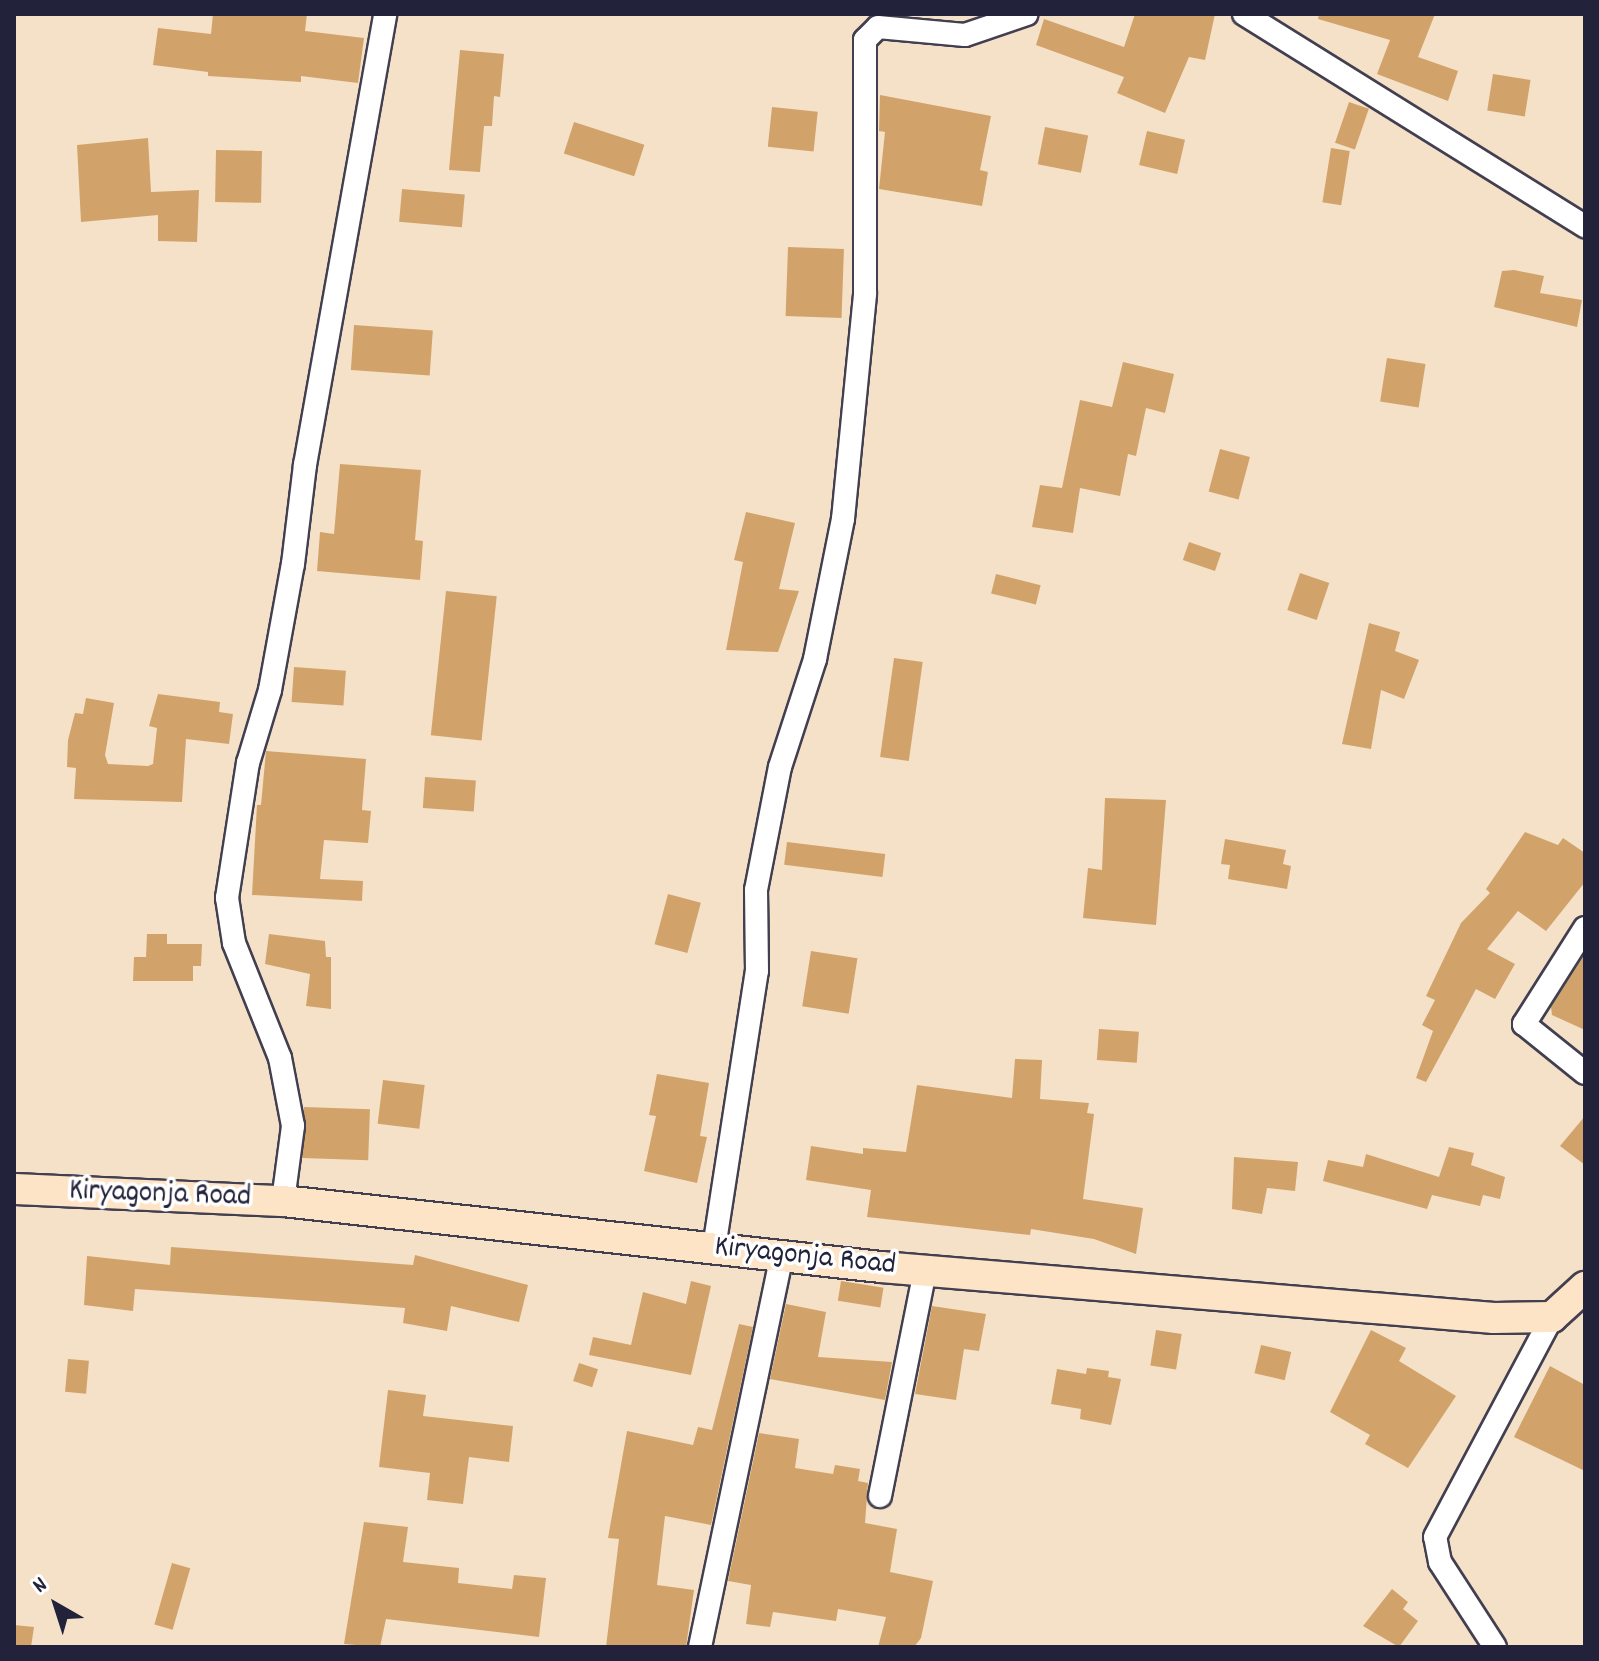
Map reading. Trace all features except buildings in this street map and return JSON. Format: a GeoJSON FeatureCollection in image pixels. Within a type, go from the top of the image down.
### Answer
{"type":"FeatureCollection","features":[{"type":"Feature","properties":{"kind":"street"},"geometry":{"type":"LineString","coordinates":[[283,1201],[293,1126],[280,1058],[234,943],[227,898],[248,763],[270,690],[293,564],[305,465],[385,14]]}},
{"type":"Feature","properties":{"kind":"street"},"geometry":{"type":"LineString","coordinates":[[714,1248],[757,971],[756,890],[780,767],[815,659],[843,519],[865,293],[865,40],[878,27],[965,35],[1027,14]]}},
{"type":"Feature","properties":{"kind":"street"},"geometry":{"type":"LineString","coordinates":[[1244,14],[1585,226]]}},
{"type":"Feature","properties":{"kind":"street"},"geometry":{"type":"LineString","coordinates":[[1585,928],[1524,1024],[1585,1073]]}},
{"type":"Feature","properties":{"kind":"street","name":"Kiryagonja Road"},"geometry":{"type":"LineString","coordinates":[[14,1189],[283,1201],[925,1270],[1494,1318],[1552,1317]]}},
{"type":"Feature","properties":{"kind":"street"},"geometry":{"type":"LineString","coordinates":[[700,1647],[782,1254]]}},
{"type":"Feature","properties":{"kind":"street"},"geometry":{"type":"LineString","coordinates":[[880,1496],[925,1270]]}},
{"type":"Feature","properties":{"kind":"street"},"geometry":{"type":"LineString","coordinates":[[1495,1647],[1440,1562],[1435,1537],[1552,1317],[1585,1287]]}}]}
